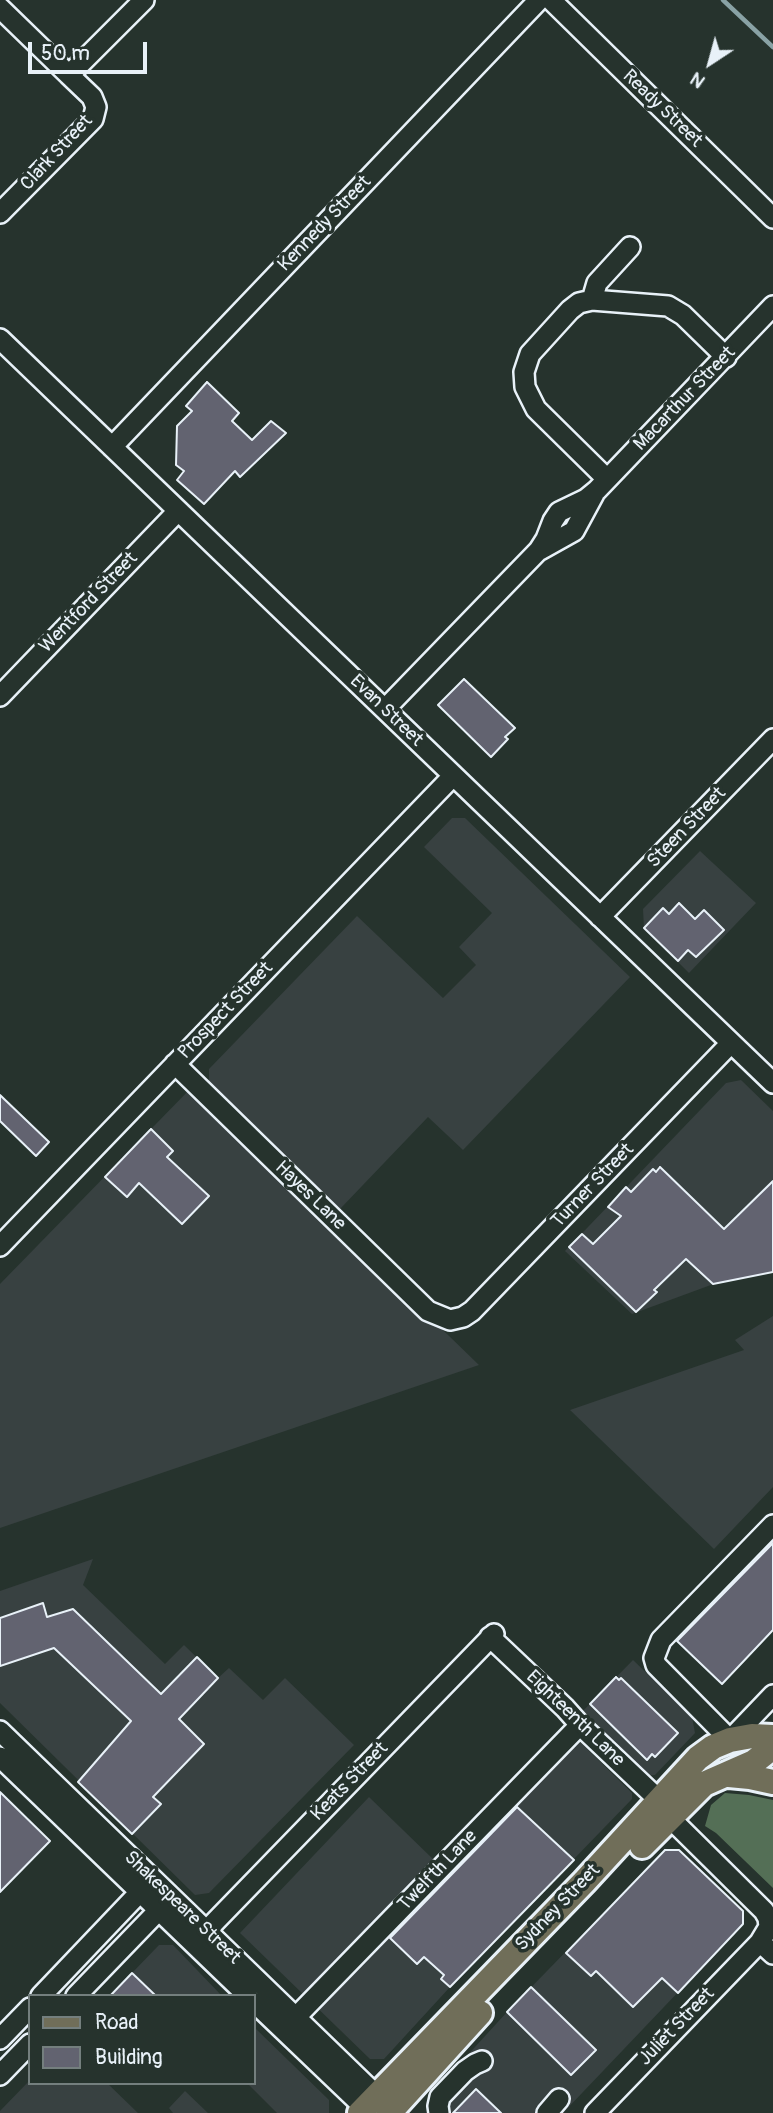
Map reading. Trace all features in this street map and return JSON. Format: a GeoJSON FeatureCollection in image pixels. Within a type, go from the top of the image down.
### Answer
{"type":"FeatureCollection","features":[{"type":"Feature","properties":{"kind":"main road","name":"Sydney Street"},"geometry":{"type":"LineString","coordinates":[[378,2109],[467,2026],[665,1809],[698,1758],[713,1747],[730,1740],[752,1736],[773,1737]]}},
{"type":"Feature","properties":{"kind":"main road","name":"Sydney Street"},"geometry":{"type":"LineString","coordinates":[[665,1809],[718,1776],[758,1759],[773,1746]]}},
{"type":"Feature","properties":{"kind":"main road"},"geometry":{"type":"LineString","coordinates":[[718,1776],[744,1776],[773,1782]]}},
{"type":"Feature","properties":{"kind":"street"},"geometry":{"type":"LineString","coordinates":[[69,75],[144,0]]}},
{"type":"Feature","properties":{"kind":"street","name":"Kennedy Street"},"geometry":{"type":"LineString","coordinates":[[111,447],[539,0]]}},
{"type":"Feature","properties":{"kind":"street","name":"Ready Street"},"geometry":{"type":"LineString","coordinates":[[551,0],[773,218]]}},
{"type":"Feature","properties":{"kind":"street","name":"Clark Street"},"geometry":{"type":"LineString","coordinates":[[0,8],[92,97],[96,107],[93,119],[0,213]]}},
{"type":"Feature","properties":{"kind":"street"},"geometry":{"type":"LineString","coordinates":[[592,300],[599,280],[630,247]]}},
{"type":"Feature","properties":{"kind":"street"},"geometry":{"type":"LineString","coordinates":[[602,485],[536,409],[524,382],[525,366],[534,348],[573,307],[592,300],[672,307],[726,357]]}},
{"type":"Feature","properties":{"kind":"street","name":"Macarthur Street"},"geometry":{"type":"LineString","coordinates":[[385,709],[534,555],[544,543],[559,512],[586,499],[602,485],[773,306]]}},
{"type":"Feature","properties":{"kind":"street","name":"Evan Street"},"geometry":{"type":"LineString","coordinates":[[2,345],[773,1083]]}},
{"type":"Feature","properties":{"kind":"street","name":"Wentford Street"},"geometry":{"type":"LineString","coordinates":[[0,696],[178,511]]}},
{"type":"Feature","properties":{"kind":"street","name":"Steen Street"},"geometry":{"type":"LineString","coordinates":[[600,917],[773,739]]}},
{"type":"Feature","properties":{"kind":"street","name":"Prospect Street"},"geometry":{"type":"LineString","coordinates":[[0,1246],[453,776]]}},
{"type":"Feature","properties":{"kind":"street","name":"Turner Street"},"geometry":{"type":"LineString","coordinates":[[450,1320],[463,1317],[472,1311],[731,1043]]}},
{"type":"Feature","properties":{"kind":"street","name":"Hayes Lane"},"geometry":{"type":"LineString","coordinates":[[175,1064],[428,1311],[450,1320]]}},
{"type":"Feature","properties":{"kind":"street"},"geometry":{"type":"LineString","coordinates":[[773,1525],[662,1640],[654,1658],[656,1665],[730,1740],[773,1695]]}},
{"type":"Feature","properties":{"kind":"street","name":"Eighteenth Lane"},"geometry":{"type":"LineString","coordinates":[[492,1636],[764,1910],[768,1918],[768,1940]]}},
{"type":"Feature","properties":{"kind":"street","name":"Keats Street"},"geometry":{"type":"LineString","coordinates":[[206,1931],[492,1636]]}},
{"type":"Feature","properties":{"kind":"street","name":"Twelfth Lane"},"geometry":{"type":"LineString","coordinates":[[296,2017],[580,1725]]}},
{"type":"Feature","properties":{"kind":"street","name":"Shakespeare Street"},"geometry":{"type":"LineString","coordinates":[[0,1731],[296,2017],[378,2109]]}},
{"type":"Feature","properties":{"kind":"street","name":"Shakespeare Street"},"geometry":{"type":"LineString","coordinates":[[0,1757],[246,1994]]}},
{"type":"Feature","properties":{"kind":"street"},"geometry":{"type":"LineString","coordinates":[[43,1994],[140,1892],[162,1888],[158,1910],[78,1994]]}},
{"type":"Feature","properties":{"kind":"street"},"geometry":{"type":"LineString","coordinates":[[114,1919],[133,1937]]}},
{"type":"Feature","properties":{"kind":"street","name":"Juliet Street"},"geometry":{"type":"LineString","coordinates":[[595,2113],[768,1940]]}},
{"type":"Feature","properties":{"kind":"street"},"geometry":{"type":"LineString","coordinates":[[256,2004],[378,2109]]}},
{"type":"Feature","properties":{"kind":"street"},"geometry":{"type":"LineString","coordinates":[[0,2039],[28,2010]]}},
{"type":"Feature","properties":{"kind":"street"},"geometry":{"type":"LineString","coordinates":[[0,2075],[28,2046]]}},
{"type":"Feature","properties":{"kind":"street"},"geometry":{"type":"LineString","coordinates":[[439,2113],[440,2097],[465,2071],[482,2061]]}},
{"type":"Feature","properties":{"kind":"shaded area"},"geometry":{"type":"Polygon","coordinates":[[[452,818],[465,818],[630,977],[463,1150],[428,1117],[340,1209],[209,1083],[209,1069],[357,916],[443,998],[476,965],[459,947],[492,913],[424,847],[452,818]]]}},
{"type":"Feature","properties":{"kind":"shaded area"},"geometry":{"type":"Polygon","coordinates":[[[700,851],[756,903],[689,973],[644,928],[643,909],[700,851]]]}},
{"type":"Feature","properties":{"kind":"shaded area"},"geometry":{"type":"Polygon","coordinates":[[[741,1080],[773,1111],[773,1272],[719,1282],[632,1314],[565,1251],[726,1083],[741,1080]]]}},
{"type":"Feature","properties":{"kind":"shaded area"},"geometry":{"type":"Polygon","coordinates":[[[192,1087],[479,1365],[0,1528],[0,1284],[192,1087]]]}},
{"type":"Feature","properties":{"kind":"shaded area"},"geometry":{"type":"Polygon","coordinates":[[[773,1316],[773,1487],[714,1549],[570,1410],[744,1350],[735,1340],[773,1316]]]}},
{"type":"Feature","properties":{"kind":"shaded area"},"geometry":{"type":"Polygon","coordinates":[[[93,1559],[83,1585],[165,1664],[184,1645],[218,1678],[229,1668],[263,1700],[285,1678],[354,1745],[209,1893],[195,1895],[0,1703],[0,1591],[93,1559]]]}},
{"type":"Feature","properties":{"kind":"shaded area"},"geometry":{"type":"Polygon","coordinates":[[[633,1660],[692,1717],[695,1733],[655,1775],[643,1776],[579,1715],[633,1660]]]}},
{"type":"Feature","properties":{"kind":"shaded area"},"geometry":{"type":"Polygon","coordinates":[[[576,1738],[632,1793],[632,1799],[384,2059],[370,2059],[240,1933],[369,1797],[435,1861],[576,1738]]]}},
{"type":"Feature","properties":{"kind":"shaded area"},"geometry":{"type":"Polygon","coordinates":[[[665,1850],[679,1850],[743,1911],[743,1924],[563,2113],[431,2113],[428,2102],[432,2094],[507,2012],[665,1850]]]}},
{"type":"Feature","properties":{"kind":"shaded area"},"geometry":{"type":"Polygon","coordinates":[[[159,1945],[173,1945],[220,1994],[154,1994],[132,1973],[159,1945]]]}},
{"type":"Feature","properties":{"kind":"shaded area"},"geometry":{"type":"Polygon","coordinates":[[[256,2029],[329,2100],[329,2113],[277,2113],[249,2085],[256,2085],[256,2029]]]}},
{"type":"Feature","properties":{"kind":"shaded area"},"geometry":{"type":"Polygon","coordinates":[[[28,2082],[28,2085],[109,2085],[138,2113],[0,2113],[28,2082]]]}},
{"type":"Feature","properties":{"kind":"shaded area"},"geometry":{"type":"Polygon","coordinates":[[[185,2091],[208,2113],[173,2113],[169,2108],[185,2091]]]}},
{"type":"Feature","properties":{"kind":"green space"},"geometry":{"type":"Polygon","coordinates":[[[725,1793],[773,1800],[773,1888],[716,1833],[705,1826],[711,1805],[725,1793]]]}},
{"type":"Feature","properties":{"kind":"building"},"geometry":{"type":"Polygon","coordinates":[[[207,382],[239,413],[232,421],[252,440],[271,421],[286,433],[240,477],[235,471],[204,504],[177,480],[184,471],[176,465],[177,426],[192,411],[186,406],[207,382]]]}},
{"type":"Feature","properties":{"kind":"building"},"geometry":{"type":"Polygon","coordinates":[[[464,679],[515,728],[491,757],[438,705],[464,679]]]}},
{"type":"Feature","properties":{"kind":"building"},"geometry":{"type":"Polygon","coordinates":[[[679,903],[695,919],[704,910],[724,930],[696,957],[688,950],[678,961],[644,928],[663,908],[669,914],[679,903]]]}},
{"type":"Feature","properties":{"kind":"building"},"geometry":{"type":"Polygon","coordinates":[[[0,1095],[49,1142],[36,1156],[0,1121],[0,1095]]]}},
{"type":"Feature","properties":{"kind":"building"},"geometry":{"type":"Polygon","coordinates":[[[151,1129],[173,1151],[167,1157],[209,1196],[182,1224],[139,1183],[127,1197],[105,1177],[151,1129]]]}},
{"type":"Feature","properties":{"kind":"building"},"geometry":{"type":"Polygon","coordinates":[[[660,1167],[724,1229],[773,1181],[773,1272],[713,1284],[686,1259],[636,1312],[569,1247],[582,1234],[593,1244],[621,1216],[608,1207],[626,1187],[631,1192],[653,1169],[656,1172],[660,1167]]]}},
{"type":"Feature","properties":{"kind":"building"},"geometry":{"type":"Polygon","coordinates":[[[773,1543],[773,1630],[722,1684],[677,1641],[773,1543]]]}},
{"type":"Feature","properties":{"kind":"building"},"geometry":{"type":"Polygon","coordinates":[[[43,1603],[47,1617],[73,1609],[161,1694],[197,1657],[218,1678],[179,1719],[204,1744],[153,1797],[161,1804],[132,1834],[78,1782],[131,1721],[54,1648],[0,1666],[0,1618],[43,1603]]]}},
{"type":"Feature","properties":{"kind":"building"},"geometry":{"type":"Polygon","coordinates":[[[616,1677],[619,1680],[621,1678],[678,1733],[655,1757],[652,1754],[647,1760],[590,1704],[616,1677]]]}},
{"type":"Feature","properties":{"kind":"building"},"geometry":{"type":"Polygon","coordinates":[[[0,1792],[50,1841],[0,1892],[0,1792]]]}},
{"type":"Feature","properties":{"kind":"building"},"geometry":{"type":"Polygon","coordinates":[[[517,1807],[574,1860],[450,1987],[441,1979],[444,1975],[424,1957],[417,1964],[390,1938],[517,1807]]]}},
{"type":"Feature","properties":{"kind":"building"},"geometry":{"type":"Polygon","coordinates":[[[665,1850],[679,1850],[743,1911],[743,1924],[678,1993],[662,1978],[633,2007],[596,1971],[591,1976],[566,1953],[665,1850]]]}},
{"type":"Feature","properties":{"kind":"building"},"geometry":{"type":"Polygon","coordinates":[[[132,1973],[154,1994],[112,1994],[132,1973]]]}},
{"type":"Feature","properties":{"kind":"building"},"geometry":{"type":"Polygon","coordinates":[[[531,1987],[596,2050],[571,2075],[507,2012],[531,1987]]]}},
{"type":"Feature","properties":{"kind":"building"},"geometry":{"type":"Polygon","coordinates":[[[476,2089],[501,2113],[453,2113],[476,2089]]]}},
{"type":"Feature","properties":{"kind":"waterway"},"geometry":{"type":"LineString","coordinates":[[723,0],[773,47]]}}]}
